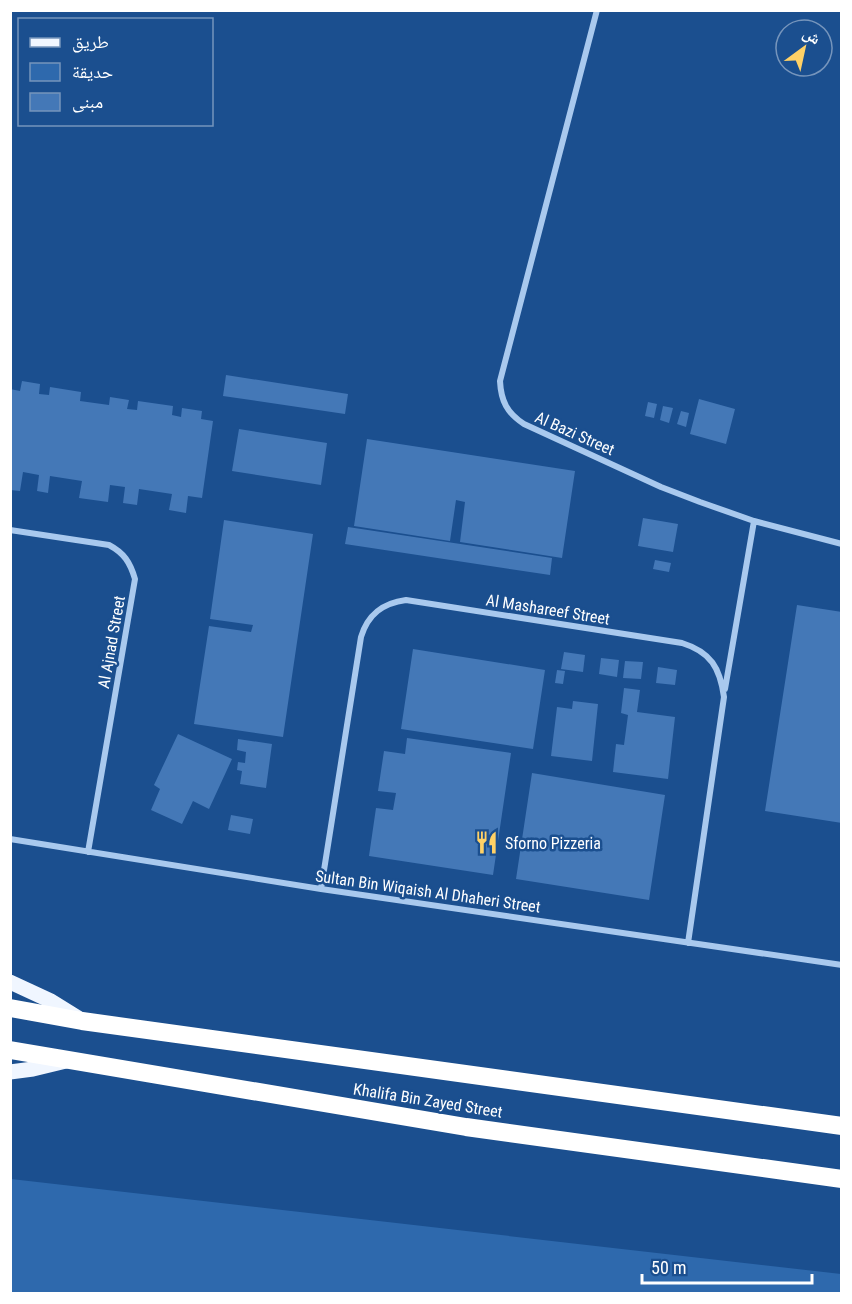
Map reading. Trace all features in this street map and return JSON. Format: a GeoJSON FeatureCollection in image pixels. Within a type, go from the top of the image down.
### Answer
{"type":"FeatureCollection","features":[{"type":"Feature","properties":{"kind":"highway","name":"Khalifa Bin Zayed Street"},"geometry":{"type":"LineString","coordinates":[[10,1008],[842,1126]]}},
{"type":"Feature","properties":{"kind":"highway","name":"Khalifa Bin Zayed Street"},"geometry":{"type":"LineString","coordinates":[[10,1050],[466,1127],[842,1179]]}},
{"type":"Feature","properties":{"kind":"main road"},"geometry":{"type":"LineString","coordinates":[[10,982],[51,1000],[82,1020]]}},
{"type":"Feature","properties":{"kind":"main road"},"geometry":{"type":"LineString","coordinates":[[10,1072],[33,1070],[68,1060]]}},
{"type":"Feature","properties":{"kind":"street","name":"Al Bazi Street"},"geometry":{"type":"LineString","coordinates":[[597,10],[500,381],[501,394],[509,412],[524,424],[661,487],[754,521],[842,544]]}},
{"type":"Feature","properties":{"kind":"street"},"geometry":{"type":"LineString","coordinates":[[724,697],[754,521]]}},
{"type":"Feature","properties":{"kind":"street","name":"Al Ajnad Street"},"geometry":{"type":"LineString","coordinates":[[10,530],[109,545],[126,558],[135,579],[88,852]]}},
{"type":"Feature","properties":{"kind":"street","name":"Al Mashareef Street"},"geometry":{"type":"LineString","coordinates":[[321,889],[361,637],[370,618],[386,605],[406,600],[682,643],[704,652],[717,668],[722,680],[724,697],[688,943]]}},
{"type":"Feature","properties":{"kind":"street","name":"Sultan Bin Wiqaish Al Dhaheri Street"},"geometry":{"type":"LineString","coordinates":[[10,839],[321,889],[842,965]]}},
{"type":"Feature","properties":{"kind":"green space"},"geometry":{"type":"Polygon","coordinates":[[[11,1179],[841,1274],[841,1293],[11,1293],[11,1179]]]}},
{"type":"Feature","properties":{"kind":"building"},"geometry":{"type":"Polygon","coordinates":[[[226,375],[348,394],[345,414],[223,396],[226,375]]]}},
{"type":"Feature","properties":{"kind":"building"},"geometry":{"type":"Polygon","coordinates":[[[22,381],[40,384],[39,394],[49,395],[50,387],[81,392],[80,401],[109,405],[110,397],[129,400],[127,409],[137,410],[138,401],[173,406],[172,415],[181,417],[182,408],[202,411],[201,419],[213,421],[202,498],[188,496],[186,513],[169,510],[172,494],[139,489],[137,505],[123,503],[125,487],[110,485],[108,502],[79,498],[82,481],[50,476],[48,493],[37,491],[39,475],[23,472],[20,491],[10,490],[10,389],[20,391],[22,381]]]}},
{"type":"Feature","properties":{"kind":"building"},"geometry":{"type":"Polygon","coordinates":[[[699,399],[735,409],[726,444],[690,434],[699,399]]]}},
{"type":"Feature","properties":{"kind":"building"},"geometry":{"type":"Polygon","coordinates":[[[648,402],[657,404],[654,418],[645,416],[648,402]]]}},
{"type":"Feature","properties":{"kind":"building"},"geometry":{"type":"Polygon","coordinates":[[[663,406],[673,408],[669,423],[660,420],[663,406]]]}},
{"type":"Feature","properties":{"kind":"building"},"geometry":{"type":"Polygon","coordinates":[[[681,411],[689,413],[686,427],[677,424],[681,411]]]}},
{"type":"Feature","properties":{"kind":"building"},"geometry":{"type":"Polygon","coordinates":[[[239,429],[327,443],[321,485],[232,471],[239,429]]]}},
{"type":"Feature","properties":{"kind":"building"},"geometry":{"type":"Polygon","coordinates":[[[367,439],[575,471],[562,558],[460,542],[465,502],[456,500],[450,541],[354,526],[367,439]]]}},
{"type":"Feature","properties":{"kind":"building"},"geometry":{"type":"Polygon","coordinates":[[[643,518],[678,524],[673,552],[638,546],[643,518]]]}},
{"type":"Feature","properties":{"kind":"building"},"geometry":{"type":"Polygon","coordinates":[[[224,520],[313,534],[283,737],[194,724],[209,626],[251,632],[253,625],[210,619],[224,520]]]}},
{"type":"Feature","properties":{"kind":"building"},"geometry":{"type":"Polygon","coordinates":[[[348,527],[552,558],[550,575],[345,544],[348,527]]]}},
{"type":"Feature","properties":{"kind":"building"},"geometry":{"type":"Polygon","coordinates":[[[655,560],[671,563],[669,572],[653,569],[655,560]]]}},
{"type":"Feature","properties":{"kind":"building"},"geometry":{"type":"Polygon","coordinates":[[[797,605],[842,612],[842,823],[765,811],[797,605]]]}},
{"type":"Feature","properties":{"kind":"building"},"geometry":{"type":"Polygon","coordinates":[[[413,649],[545,670],[533,749],[401,729],[413,649]]]}},
{"type":"Feature","properties":{"kind":"building"},"geometry":{"type":"Polygon","coordinates":[[[564,652],[585,655],[583,672],[561,669],[564,652]]]}},
{"type":"Feature","properties":{"kind":"building"},"geometry":{"type":"Polygon","coordinates":[[[601,658],[619,660],[617,677],[599,674],[601,658]]]}},
{"type":"Feature","properties":{"kind":"building"},"geometry":{"type":"Polygon","coordinates":[[[625,661],[643,662],[641,679],[623,678],[625,661]]]}},
{"type":"Feature","properties":{"kind":"building"},"geometry":{"type":"Polygon","coordinates":[[[658,667],[677,670],[675,685],[656,683],[658,667]]]}},
{"type":"Feature","properties":{"kind":"building"},"geometry":{"type":"Polygon","coordinates":[[[557,670],[565,671],[563,684],[555,683],[557,670]]]}},
{"type":"Feature","properties":{"kind":"building"},"geometry":{"type":"Polygon","coordinates":[[[624,688],[640,690],[637,712],[675,717],[668,779],[613,772],[616,744],[624,745],[628,715],[621,713],[624,688]]]}},
{"type":"Feature","properties":{"kind":"building"},"geometry":{"type":"Polygon","coordinates":[[[573,701],[598,704],[592,761],[551,756],[557,707],[572,709],[573,701]]]}},
{"type":"Feature","properties":{"kind":"building"},"geometry":{"type":"Polygon","coordinates":[[[178,734],[232,759],[209,809],[193,801],[182,824],[151,810],[160,789],[154,785],[178,734]]]}},
{"type":"Feature","properties":{"kind":"building"},"geometry":{"type":"Polygon","coordinates":[[[407,738],[511,753],[493,875],[369,856],[376,808],[393,810],[396,793],[378,791],[384,751],[405,754],[407,738]]]}},
{"type":"Feature","properties":{"kind":"building"},"geometry":{"type":"Polygon","coordinates":[[[238,739],[272,744],[266,788],[240,784],[242,771],[237,770],[238,762],[245,763],[246,752],[237,750],[238,739]]]}},
{"type":"Feature","properties":{"kind":"building"},"geometry":{"type":"Polygon","coordinates":[[[532,773],[665,795],[649,900],[516,879],[532,773]]]}},
{"type":"Feature","properties":{"kind":"building"},"geometry":{"type":"Polygon","coordinates":[[[231,815],[253,819],[250,834],[228,830],[231,815]]]}},
{"type":"Feature","properties":{"kind":"place","name":"Sforno Pizzeria"},"geometry":{"type":"Point","coordinates":[487,843]}}]}
